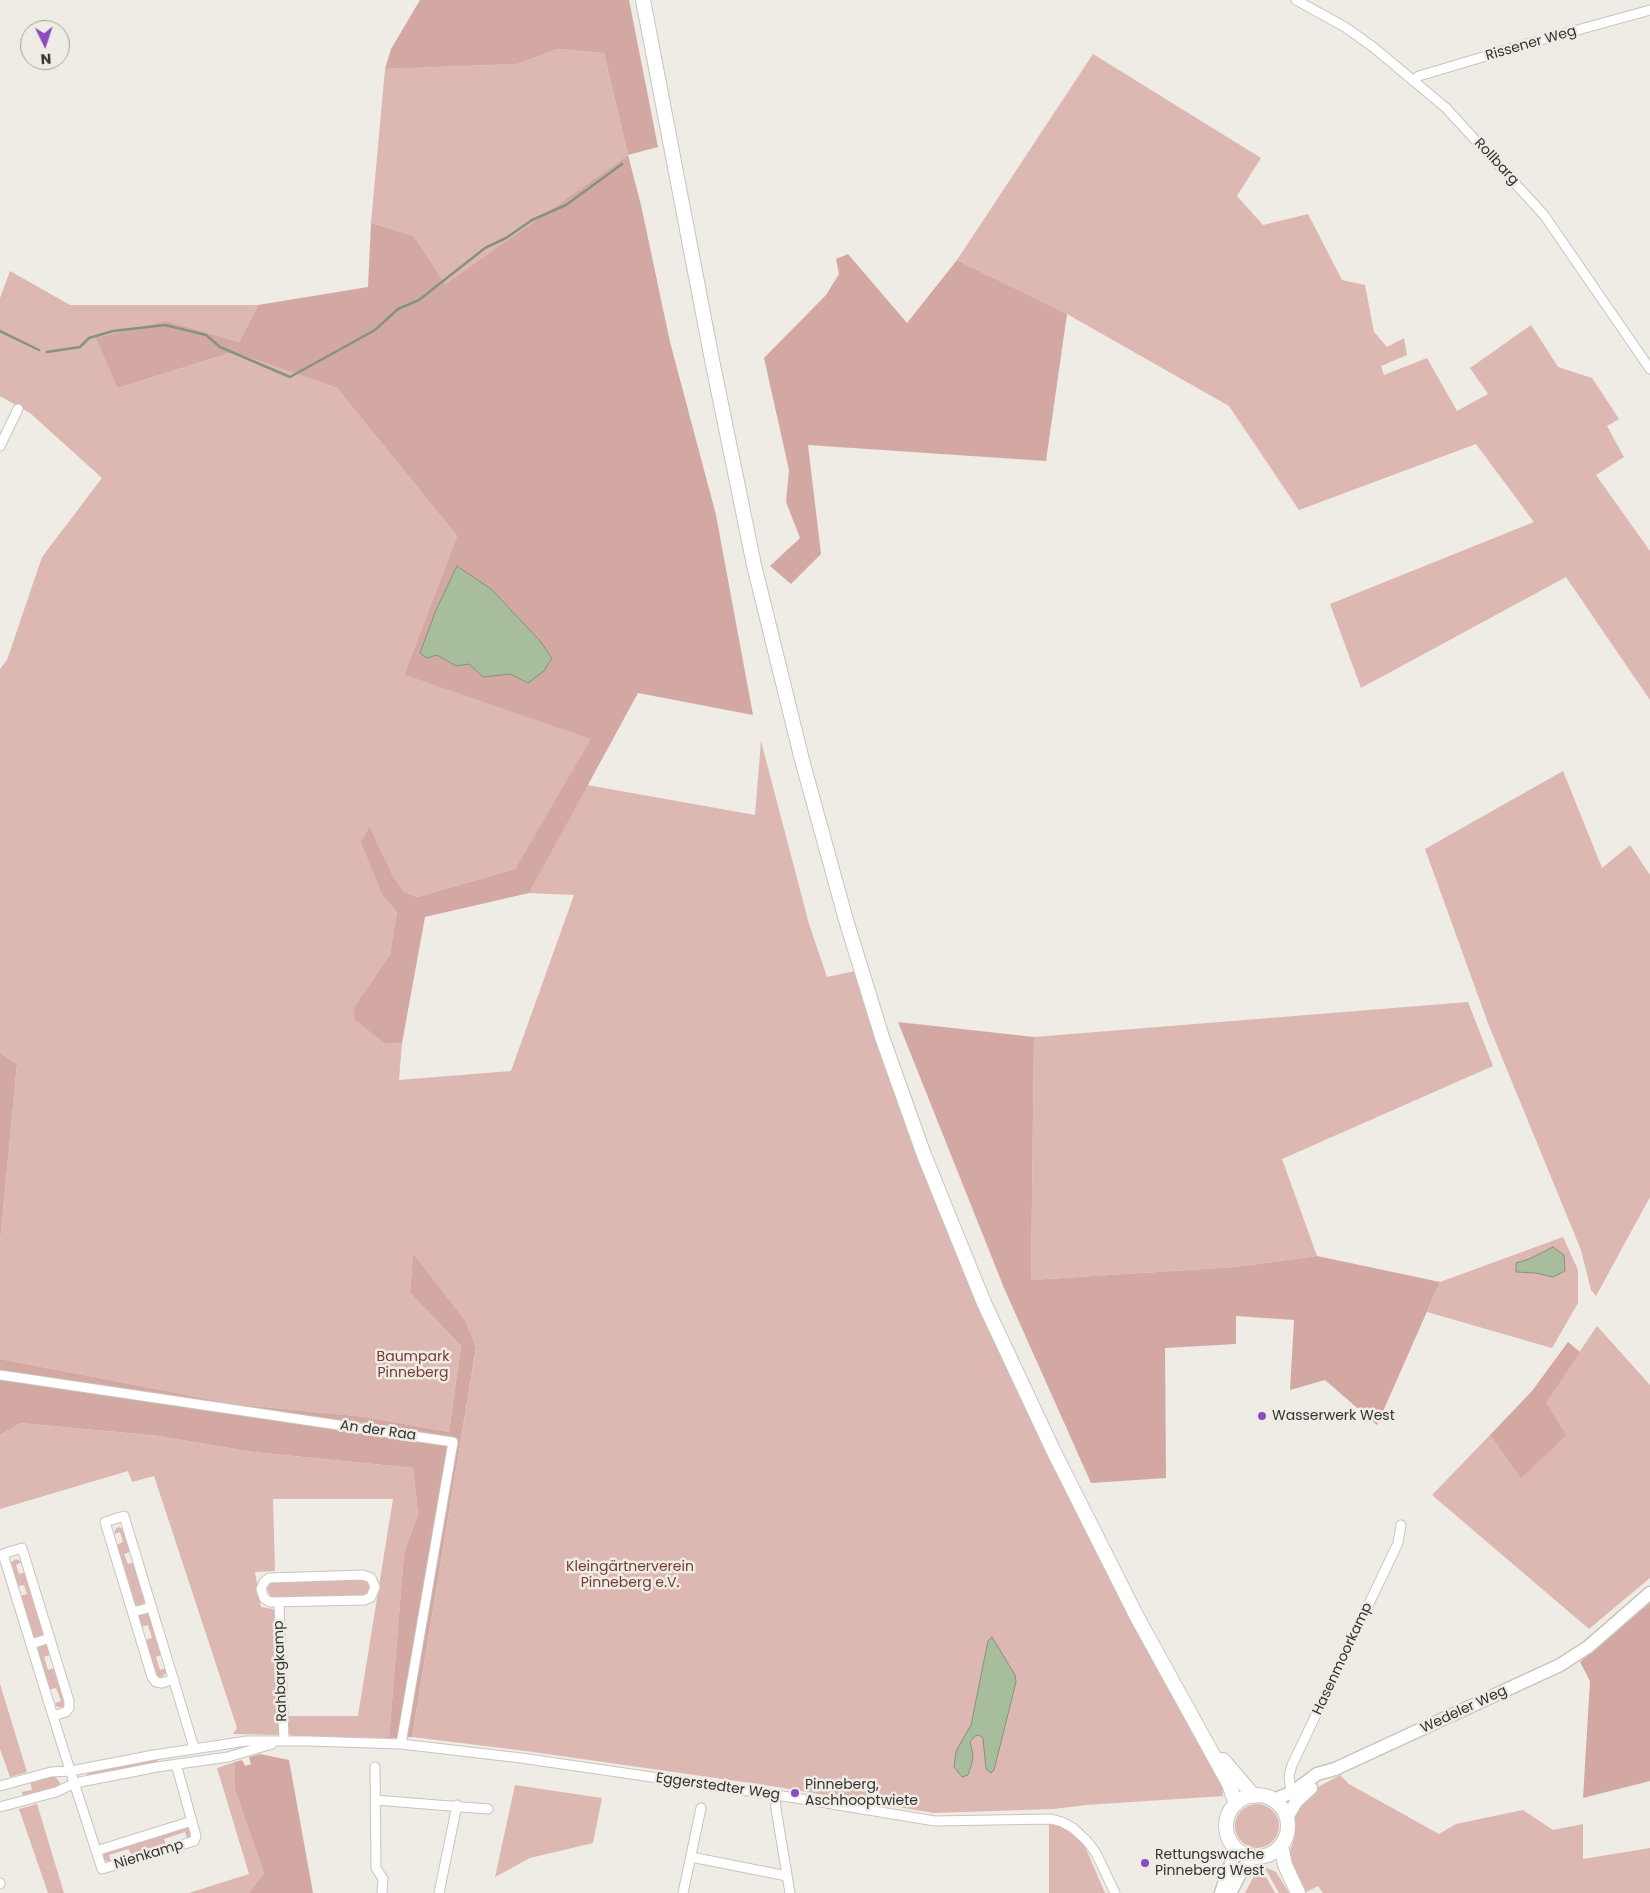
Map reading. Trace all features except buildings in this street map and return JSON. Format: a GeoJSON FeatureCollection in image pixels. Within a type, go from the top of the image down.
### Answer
{"type":"FeatureCollection","features":[{"type":"Feature","properties":{"kind":"main road"},"geometry":{"type":"LineString","coordinates":[[642,0],[754,565],[805,770],[846,920],[882,1037],[924,1155],[988,1312],[1053,1450],[1137,1617],[1229,1784],[1236,1804]]}},
{"type":"Feature","properties":{"kind":"main road","name":"Wedeler Weg"},"geometry":{"type":"LineString","coordinates":[[1273,1800],[1291,1793],[1317,1774],[1335,1769],[1545,1672],[1590,1645],[1650,1593]]}},
{"type":"Feature","properties":{"kind":"main road"},"geometry":{"type":"LineString","coordinates":[[1201,1732],[1254,1796]]}},
{"type":"Feature","properties":{"kind":"main road","name":"Wedeler Weg"},"geometry":{"type":"LineString","coordinates":[[1287,1818],[1305,1792],[1335,1769]]}},
{"type":"Feature","properties":{"kind":"main road"},"geometry":{"type":"LineString","coordinates":[[1230,1893],[1244,1868],[1259,1857],[1281,1846],[1286,1838],[1287,1818],[1280,1806],[1273,1800],[1254,1796],[1236,1804],[1230,1812],[1226,1827],[1230,1841],[1236,1849],[1259,1857],[1297,1891]]}},
{"type":"Feature","properties":{"kind":"main road"},"geometry":{"type":"LineString","coordinates":[[1281,1846],[1285,1865],[1297,1891]]}},
{"type":"Feature","properties":{"kind":"main road"},"geometry":{"type":"LineString","coordinates":[[1221,1893],[1236,1849]]}},
{"type":"Feature","properties":{"kind":"street","name":"Rollbarg"},"geometry":{"type":"LineString","coordinates":[[1296,0],[1345,27],[1414,80],[1446,108],[1544,215],[1650,370]]}},
{"type":"Feature","properties":{"kind":"street","name":"Rissener Weg"},"geometry":{"type":"LineString","coordinates":[[1414,80],[1419,76],[1650,10]]}},
{"type":"Feature","properties":{"kind":"street"},"geometry":{"type":"LineString","coordinates":[[0,446],[18,409]]}},
{"type":"Feature","properties":{"kind":"street","name":"An der Raa"},"geometry":{"type":"LineString","coordinates":[[0,1375],[453,1442],[401,1744]]}},
{"type":"Feature","properties":{"kind":"street"},"geometry":{"type":"LineString","coordinates":[[174,1679],[162,1683],[156,1682],[152,1676],[105,1522],[124,1516],[174,1679],[190,1749],[189,1762]]}},
{"type":"Feature","properties":{"kind":"street","name":"Hasenmoorkamp"},"geometry":{"type":"LineString","coordinates":[[1291,1793],[1289,1776],[1292,1765],[1398,1543],[1400,1525]]}},
{"type":"Feature","properties":{"kind":"street"},"geometry":{"type":"LineString","coordinates":[[53,1716],[66,1712],[69,1701],[22,1548],[3,1554],[53,1716],[75,1783]]}},
{"type":"Feature","properties":{"kind":"street","name":"Rahbargkamp"},"geometry":{"type":"LineString","coordinates":[[363,1575],[371,1578],[375,1588],[371,1597],[366,1600],[279,1602],[270,1602],[264,1598],[262,1589],[264,1582],[269,1578],[363,1575]]}},
{"type":"Feature","properties":{"kind":"street","name":"Rahbargkamp"},"geometry":{"type":"LineString","coordinates":[[279,1602],[284,1740]]}},
{"type":"Feature","properties":{"kind":"street"},"geometry":{"type":"LineString","coordinates":[[133,1612],[152,1606]]}},
{"type":"Feature","properties":{"kind":"street"},"geometry":{"type":"LineString","coordinates":[[31,1644],[50,1638]]}},
{"type":"Feature","properties":{"kind":"street","name":"Eggerstedter Weg"},"geometry":{"type":"LineString","coordinates":[[0,1807],[56,1792],[75,1783],[176,1764],[228,1757],[284,1740]]}},
{"type":"Feature","properties":{"kind":"street","name":"Eggerstedter Weg"},"geometry":{"type":"LineString","coordinates":[[0,1786],[51,1772],[71,1771],[190,1749],[247,1741],[284,1740],[401,1744],[521,1758],[776,1795],[935,1821],[1051,1819],[1074,1828],[1096,1853],[1115,1893]]}},
{"type":"Feature","properties":{"kind":"street","name":"Nienkamp"},"geometry":{"type":"LineString","coordinates":[[75,1783],[102,1869],[194,1841],[196,1836],[176,1764]]}},
{"type":"Feature","properties":{"kind":"street"},"geometry":{"type":"LineString","coordinates":[[376,1767],[374,1832],[377,1838],[376,1868],[383,1878],[382,1893]]}},
{"type":"Feature","properties":{"kind":"street"},"geometry":{"type":"LineString","coordinates":[[776,1795],[776,1809],[790,1893]]}},
{"type":"Feature","properties":{"kind":"street"},"geometry":{"type":"LineString","coordinates":[[375,1800],[457,1805],[488,1809]]}},
{"type":"Feature","properties":{"kind":"street"},"geometry":{"type":"LineString","coordinates":[[439,1893],[457,1805]]}},
{"type":"Feature","properties":{"kind":"street"},"geometry":{"type":"LineString","coordinates":[[683,1893],[701,1808]]}},
{"type":"Feature","properties":{"kind":"street","name":"Nienkamp"},"geometry":{"type":"LineString","coordinates":[[96,1851],[192,1821]]}},
{"type":"Feature","properties":{"kind":"street"},"geometry":{"type":"LineString","coordinates":[[691,1857],[787,1876]]}},
{"type":"Feature","properties":{"kind":"green space"},"geometry":{"type":"Polygon","coordinates":[[[558,49],[604,53],[628,155],[445,284],[414,236],[371,223],[385,69],[517,64],[558,49]]]}},
{"type":"Feature","properties":{"kind":"green space"},"geometry":{"type":"Polygon","coordinates":[[[1093,54],[1261,158],[1237,196],[1263,225],[1308,214],[1342,280],[1365,285],[1374,332],[1387,347],[1404,338],[1407,355],[1381,366],[1384,375],[1427,358],[1457,411],[1488,394],[1470,368],[1531,325],[1558,367],[1592,378],[1619,419],[1607,426],[1624,457],[1596,475],[1650,551],[1650,700],[1566,577],[1361,688],[1330,604],[1534,522],[1476,444],[1299,510],[1229,406],[1067,314],[957,260],[1093,54]]]}},
{"type":"Feature","properties":{"kind":"green space"},"geometry":{"type":"Polygon","coordinates":[[[10,271],[70,305],[258,305],[239,342],[167,321],[118,388],[233,352],[337,388],[457,536],[404,675],[592,739],[515,869],[417,897],[404,892],[393,876],[370,827],[383,896],[397,912],[390,954],[354,1007],[386,1044],[402,1043],[399,1080],[511,1071],[574,895],[529,893],[587,785],[755,815],[761,741],[809,924],[827,977],[855,971],[947,1230],[1003,1361],[1085,1530],[1222,1783],[1223,1796],[1086,1805],[1054,1809],[934,1813],[765,1785],[412,1737],[476,1349],[465,1320],[413,1255],[410,1293],[461,1346],[449,1432],[366,1417],[234,1404],[0,1359],[0,1242],[17,1064],[0,1053],[0,669],[7,660],[42,557],[102,478],[30,413],[0,396],[0,298],[10,271]]]}},
{"type":"Feature","properties":{"kind":"green space"},"geometry":{"type":"Polygon","coordinates":[[[1563,771],[1602,868],[1630,845],[1650,875],[1650,1197],[1596,1296],[1591,1290],[1581,1250],[1489,1026],[1425,849],[1563,771]]]}},
{"type":"Feature","properties":{"kind":"green space"},"geometry":{"type":"Polygon","coordinates":[[[1468,1002],[1493,1066],[1282,1159],[1317,1256],[1236,1267],[1031,1280],[1034,1037],[1468,1002]]]}},
{"type":"Feature","properties":{"kind":"green space"},"geometry":{"type":"Polygon","coordinates":[[[1563,1237],[1578,1270],[1578,1303],[1552,1348],[1427,1312],[1440,1282],[1563,1237]]]}},
{"type":"Feature","properties":{"kind":"green space"},"geometry":{"type":"Polygon","coordinates":[[[1597,1326],[1650,1385],[1650,1578],[1589,1629],[1432,1495],[1490,1435],[1521,1479],[1565,1435],[1545,1403],[1597,1326]]]}},
{"type":"Feature","properties":{"kind":"green space"},"geometry":{"type":"Polygon","coordinates":[[[21,1423],[159,1436],[253,1452],[413,1468],[418,1514],[404,1553],[389,1738],[292,1736],[288,1733],[288,1716],[358,1716],[393,1499],[273,1499],[275,1571],[255,1572],[261,1607],[273,1609],[276,1613],[280,1735],[233,1734],[237,1728],[154,1476],[132,1482],[128,1471],[0,1509],[0,1435],[21,1423]]]}},
{"type":"Feature","properties":{"kind":"green space"},"geometry":{"type":"Polygon","coordinates":[[[119,1527],[125,1530],[132,1551],[124,1554],[128,1564],[135,1562],[146,1601],[139,1607],[134,1604],[116,1545],[123,1542],[120,1532],[114,1534],[116,1528],[119,1527]]]}},
{"type":"Feature","properties":{"kind":"green space"},"geometry":{"type":"Polygon","coordinates":[[[16,1559],[22,1562],[16,1565],[19,1574],[26,1572],[45,1632],[42,1637],[36,1638],[32,1636],[20,1596],[27,1594],[24,1585],[17,1586],[10,1563],[16,1559]]]}},
{"type":"Feature","properties":{"kind":"green space"},"geometry":{"type":"Polygon","coordinates":[[[361,1578],[370,1583],[366,1596],[275,1599],[271,1597],[267,1589],[271,1582],[361,1578]]]}},
{"type":"Feature","properties":{"kind":"green space"},"geometry":{"type":"Polygon","coordinates":[[[145,1612],[149,1613],[164,1654],[156,1657],[160,1670],[166,1668],[167,1672],[161,1678],[155,1674],[145,1640],[152,1638],[148,1625],[141,1627],[139,1620],[139,1616],[145,1612]]]}},
{"type":"Feature","properties":{"kind":"green space"},"geometry":{"type":"Polygon","coordinates":[[[43,1643],[49,1646],[52,1654],[44,1657],[48,1670],[56,1668],[66,1704],[64,1707],[57,1707],[55,1703],[61,1701],[56,1688],[48,1690],[37,1650],[40,1644],[43,1643]]]}},
{"type":"Feature","properties":{"kind":"green space"},"geometry":{"type":"Polygon","coordinates":[[[0,1684],[27,1772],[10,1777],[0,1749],[0,1684]]]}},
{"type":"Feature","properties":{"kind":"green space"},"geometry":{"type":"Polygon","coordinates":[[[157,1758],[158,1763],[89,1777],[87,1775],[88,1771],[157,1758]]]}},
{"type":"Feature","properties":{"kind":"green space"},"geometry":{"type":"Polygon","coordinates":[[[235,1762],[235,1790],[264,1873],[249,1893],[189,1893],[249,1874],[217,1768],[235,1762]]]}},
{"type":"Feature","properties":{"kind":"green space"},"geometry":{"type":"Polygon","coordinates":[[[1340,1775],[1349,1784],[1439,1834],[1456,1824],[1523,1810],[1553,1830],[1583,1824],[1583,1859],[1650,1848],[1650,1893],[1323,1893],[1318,1886],[1306,1892],[1293,1870],[1289,1854],[1295,1836],[1295,1811],[1311,1791],[1340,1775]]]}},
{"type":"Feature","properties":{"kind":"green space"},"geometry":{"type":"Polygon","coordinates":[[[55,1776],[60,1783],[59,1787],[23,1798],[22,1792],[32,1790],[30,1781],[55,1776]]]}},
{"type":"Feature","properties":{"kind":"green space"},"geometry":{"type":"Polygon","coordinates":[[[515,1785],[602,1798],[593,1843],[530,1858],[495,1877],[515,1785]]]}},
{"type":"Feature","properties":{"kind":"green space"},"geometry":{"type":"Polygon","coordinates":[[[37,1804],[64,1893],[48,1893],[19,1809],[37,1804]]]}},
{"type":"Feature","properties":{"kind":"green space"},"geometry":{"type":"Polygon","coordinates":[[[1253,1804],[1261,1804],[1273,1810],[1279,1826],[1273,1842],[1261,1848],[1253,1848],[1241,1842],[1235,1830],[1235,1822],[1241,1810],[1253,1804]]]}},
{"type":"Feature","properties":{"kind":"green space"},"geometry":{"type":"Polygon","coordinates":[[[1049,1824],[1059,1824],[1084,1844],[1105,1893],[1049,1893],[1049,1824]]]}},
{"type":"Feature","properties":{"kind":"green space"},"geometry":{"type":"Polygon","coordinates":[[[185,1827],[190,1829],[190,1837],[187,1838],[185,1832],[164,1839],[166,1845],[162,1846],[162,1849],[131,1856],[129,1849],[109,1855],[111,1862],[104,1860],[104,1853],[185,1827]]]}},
{"type":"Feature","properties":{"kind":"green space"},"geometry":{"type":"Polygon","coordinates":[[[1261,1865],[1276,1872],[1289,1893],[1279,1893],[1266,1870],[1262,1867],[1257,1867],[1245,1876],[1252,1867],[1261,1865]]]}},
{"type":"Feature","properties":{"kind":"green space"},"geometry":{"type":"Polygon","coordinates":[[[1256,1872],[1265,1875],[1275,1893],[1245,1893],[1256,1872]]]}},
{"type":"Feature","properties":{"kind":"shaded area"},"geometry":{"type":"Polygon","coordinates":[[[420,0],[629,0],[658,147],[628,155],[604,53],[558,49],[517,64],[385,69],[391,49],[420,0]]]}},
{"type":"Feature","properties":{"kind":"shaded area"},"geometry":{"type":"Polygon","coordinates":[[[628,155],[641,205],[670,342],[716,515],[753,715],[638,693],[529,893],[425,917],[402,1043],[386,1044],[355,1020],[354,1007],[390,954],[397,912],[383,896],[361,842],[370,827],[393,876],[404,892],[417,897],[515,869],[591,739],[404,675],[457,536],[337,388],[233,352],[118,388],[96,338],[167,321],[239,342],[258,305],[368,287],[371,223],[414,236],[445,284],[628,155]]]}},
{"type":"Feature","properties":{"kind":"shaded area"},"geometry":{"type":"Polygon","coordinates":[[[848,254],[907,323],[957,260],[1067,314],[1046,461],[808,445],[821,554],[791,584],[770,566],[800,538],[786,502],[789,470],[764,358],[826,295],[839,274],[836,259],[848,254]]]}},
{"type":"Feature","properties":{"kind":"shaded area"},"geometry":{"type":"Polygon","coordinates":[[[457,566],[491,589],[540,641],[552,658],[544,671],[528,683],[510,674],[483,677],[469,664],[456,666],[437,655],[427,658],[420,653],[436,610],[457,566]]]}},
{"type":"Feature","properties":{"kind":"shaded area"},"geometry":{"type":"Polygon","coordinates":[[[898,1022],[1034,1037],[1031,1280],[1236,1267],[1317,1256],[1440,1282],[1377,1425],[1325,1380],[1290,1390],[1294,1320],[1236,1316],[1236,1344],[1165,1348],[1166,1478],[1091,1483],[1004,1288],[898,1022]]]}},
{"type":"Feature","properties":{"kind":"shaded area"},"geometry":{"type":"Polygon","coordinates":[[[0,1053],[17,1064],[0,1242],[0,1053]]]}},
{"type":"Feature","properties":{"kind":"shaded area"},"geometry":{"type":"Polygon","coordinates":[[[1553,1247],[1564,1255],[1565,1271],[1553,1277],[1536,1273],[1516,1272],[1516,1263],[1553,1247]]]}},
{"type":"Feature","properties":{"kind":"shaded area"},"geometry":{"type":"Polygon","coordinates":[[[413,1254],[465,1320],[476,1348],[412,1737],[389,1738],[404,1553],[418,1514],[413,1468],[253,1452],[159,1436],[21,1423],[0,1435],[0,1359],[234,1404],[366,1417],[449,1432],[461,1346],[410,1293],[413,1254]]]}},
{"type":"Feature","properties":{"kind":"shaded area"},"geometry":{"type":"Polygon","coordinates":[[[1568,1342],[1580,1352],[1546,1403],[1566,1435],[1521,1479],[1490,1435],[1532,1391],[1568,1342]]]}},
{"type":"Feature","properties":{"kind":"shaded area"},"geometry":{"type":"Polygon","coordinates":[[[1650,1603],[1650,1781],[1583,1798],[1590,1681],[1580,1662],[1650,1603]]]}},
{"type":"Feature","properties":{"kind":"shaded area"},"geometry":{"type":"Polygon","coordinates":[[[992,1637],[1015,1675],[1016,1682],[994,1770],[991,1773],[986,1769],[983,1738],[979,1735],[975,1736],[970,1742],[973,1754],[972,1763],[968,1775],[962,1777],[954,1767],[956,1751],[971,1725],[988,1641],[992,1637]]]}},
{"type":"Feature","properties":{"kind":"shaded area"},"geometry":{"type":"Polygon","coordinates":[[[260,1754],[289,1760],[313,1893],[249,1893],[264,1873],[235,1790],[235,1762],[242,1760],[245,1766],[251,1764],[249,1757],[260,1754]]]}},
{"type":"Feature","properties":{"kind":"waterway"},"geometry":{"type":"LineString","coordinates":[[47,352],[80,347],[89,338],[113,331],[165,325],[206,335],[220,347],[290,377],[375,330],[398,309],[419,300],[485,248],[506,238],[532,220],[566,205],[622,164]]}},
{"type":"Feature","properties":{"kind":"waterway"},"geometry":{"type":"LineString","coordinates":[[0,331],[39,350]]}},
{"type":"Feature","properties":{"kind":"place","name":"Wasserwerk West"},"geometry":{"type":"Point","coordinates":[1262,1416]}},
{"type":"Feature","properties":{"kind":"place","name":"Pinneberg, Aschhooptwiete"},"geometry":{"type":"Point","coordinates":[795,1793]}},
{"type":"Feature","properties":{"kind":"place","name":"Rettungswache Pinneberg West"},"geometry":{"type":"Point","coordinates":[1145,1863]}},
{"type":"Feature","properties":{"kind":"park label","name":"Baumpark Pinneberg"},"geometry":{"type":"Point","coordinates":[413,1365]}},
{"type":"Feature","properties":{"kind":"park label","name":"Kleingärtnerverein Pinneberg e.V."},"geometry":{"type":"Point","coordinates":[630,1575]}}]}
